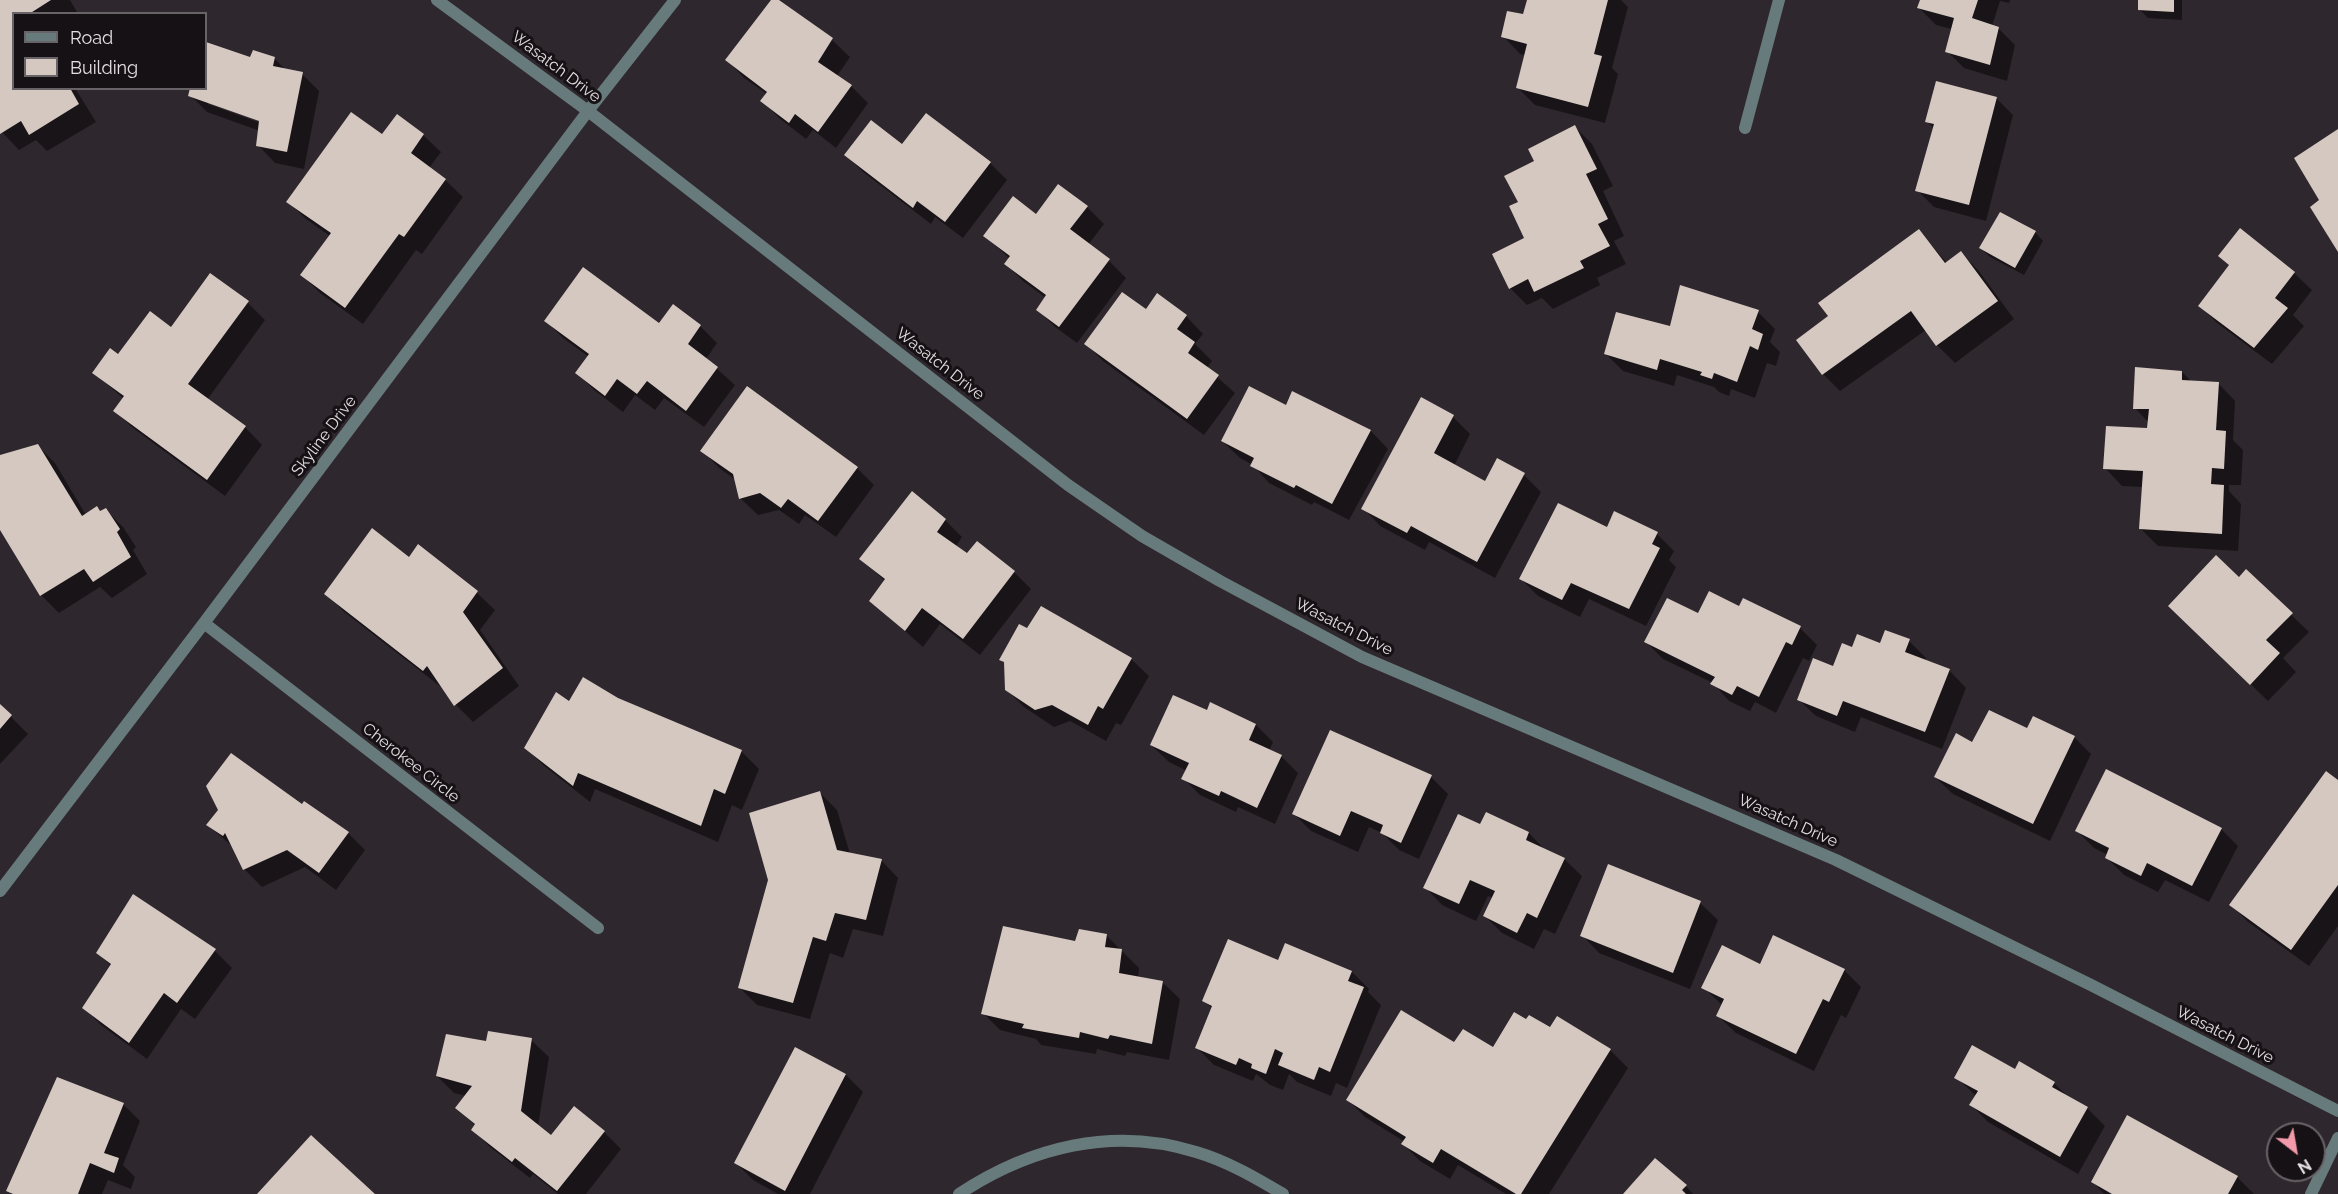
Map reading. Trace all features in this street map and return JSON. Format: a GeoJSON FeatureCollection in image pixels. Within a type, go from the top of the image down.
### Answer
{"type":"FeatureCollection","features":[{"type":"Feature","properties":{"kind":"street","name":"Wasatch Drive"},"geometry":{"type":"LineString","coordinates":[[437,0],[588,111],[1068,485],[1142,536],[1220,581],[1362,657],[1836,860],[2091,985],[2338,1112]]}},
{"type":"Feature","properties":{"kind":"street","name":"Skyline Drive"},"geometry":{"type":"LineString","coordinates":[[0,891],[588,111],[675,0]]}},
{"type":"Feature","properties":{"kind":"street"},"geometry":{"type":"LineString","coordinates":[[1745,128],[1779,0]]}},
{"type":"Feature","properties":{"kind":"street","name":"Cherokee Circle"},"geometry":{"type":"LineString","coordinates":[[204,623],[598,928]]}},
{"type":"Feature","properties":{"kind":"street"},"geometry":{"type":"LineString","coordinates":[[2311,1194],[2338,1138]]}},
{"type":"Feature","properties":{"kind":"street"},"geometry":{"type":"LineString","coordinates":[[959,1194],[1002,1169],[1037,1154],[1072,1145],[1138,1141],[1167,1144],[1197,1152],[1229,1165],[1283,1194]]}},
{"type":"Feature","properties":{"kind":"building"},"geometry":{"type":"Polygon","coordinates":[[[0,0],[51,0],[32,12],[12,12],[12,90],[71,90],[79,104],[29,135],[21,121],[0,134],[0,0]]]}},
{"type":"Feature","properties":{"kind":"building"},"geometry":{"type":"Polygon","coordinates":[[[771,0],[779,0],[833,38],[818,62],[852,85],[818,132],[795,114],[789,123],[760,101],[767,92],[725,60],[771,0]]]}},
{"type":"Feature","properties":{"kind":"building"},"geometry":{"type":"Polygon","coordinates":[[[1527,0],[1608,0],[1594,54],[1602,56],[1588,107],[1516,88],[1527,44],[1501,37],[1507,11],[1523,14],[1527,0]]]}},
{"type":"Feature","properties":{"kind":"building"},"geometry":{"type":"Polygon","coordinates":[[[1920,0],[1978,0],[1972,18],[1999,27],[1990,65],[1945,52],[1954,18],[1917,8],[1920,0]]]}},
{"type":"Feature","properties":{"kind":"building"},"geometry":{"type":"Polygon","coordinates":[[[2138,0],[2174,0],[2174,12],[2138,10],[2138,0]]]}},
{"type":"Feature","properties":{"kind":"building"},"geometry":{"type":"Polygon","coordinates":[[[207,42],[250,57],[253,50],[275,57],[273,66],[303,72],[287,152],[256,146],[259,121],[188,96],[190,90],[207,90],[207,42]]]}},
{"type":"Feature","properties":{"kind":"building"},"geometry":{"type":"Polygon","coordinates":[[[1936,81],[1997,97],[1969,205],[1915,191],[1934,124],[1925,122],[1936,81]]]}},
{"type":"Feature","properties":{"kind":"building"},"geometry":{"type":"Polygon","coordinates":[[[351,112],[382,134],[397,114],[424,134],[411,153],[446,179],[404,237],[399,234],[345,308],[300,275],[331,233],[286,202],[351,112]]]}},
{"type":"Feature","properties":{"kind":"building"},"geometry":{"type":"Polygon","coordinates":[[[926,113],[991,162],[945,222],[917,201],[913,208],[844,155],[871,120],[902,144],[926,113]]]}},
{"type":"Feature","properties":{"kind":"building"},"geometry":{"type":"Polygon","coordinates":[[[1575,125],[1597,169],[1586,174],[1608,219],[1598,224],[1610,246],[1580,261],[1584,268],[1534,292],[1528,279],[1509,289],[1492,254],[1524,238],[1509,206],[1518,202],[1504,176],[1534,161],[1528,149],[1575,125]]]}},
{"type":"Feature","properties":{"kind":"building"},"geometry":{"type":"Polygon","coordinates":[[[2338,129],[2338,252],[2310,207],[2319,200],[2294,158],[2338,129]]]}},
{"type":"Feature","properties":{"kind":"building"},"geometry":{"type":"Polygon","coordinates":[[[1058,184],[1088,206],[1070,229],[1110,259],[1059,327],[1036,310],[1046,295],[1004,264],[1010,256],[983,236],[1013,196],[1036,214],[1058,184]]]}},
{"type":"Feature","properties":{"kind":"building"},"geometry":{"type":"Polygon","coordinates":[[[2000,212],[2036,231],[2015,268],[1979,248],[2000,212]]]}},
{"type":"Feature","properties":{"kind":"building"},"geometry":{"type":"Polygon","coordinates":[[[2240,228],[2295,272],[2275,298],[2288,308],[2254,348],[2198,306],[2229,265],[2218,256],[2240,228]]]}},
{"type":"Feature","properties":{"kind":"building"},"geometry":{"type":"Polygon","coordinates":[[[1919,229],[1945,263],[1961,251],[1998,301],[1936,346],[1911,311],[1822,375],[1796,340],[1828,316],[1818,303],[1919,229]]]}},
{"type":"Feature","properties":{"kind":"building"},"geometry":{"type":"Polygon","coordinates":[[[583,267],[659,323],[673,304],[701,325],[688,344],[718,367],[686,411],[647,381],[637,394],[617,379],[605,396],[575,373],[589,354],[544,321],[583,267]]]}},
{"type":"Feature","properties":{"kind":"building"},"geometry":{"type":"Polygon","coordinates":[[[210,273],[249,301],[188,384],[246,426],[207,480],[113,411],[124,396],[92,373],[110,348],[118,354],[150,311],[171,327],[210,273]]]}},
{"type":"Feature","properties":{"kind":"building"},"geometry":{"type":"Polygon","coordinates":[[[1680,285],[1759,310],[1752,329],[1763,334],[1758,350],[1750,346],[1737,382],[1714,373],[1712,379],[1700,375],[1702,372],[1660,359],[1657,370],[1604,354],[1616,312],[1670,326],[1680,285]]]}},
{"type":"Feature","properties":{"kind":"building"},"geometry":{"type":"Polygon","coordinates":[[[1122,292],[1146,309],[1157,293],[1187,315],[1177,329],[1195,342],[1188,353],[1219,375],[1187,419],[1084,344],[1122,292]]]}},
{"type":"Feature","properties":{"kind":"building"},"geometry":{"type":"Polygon","coordinates":[[[2135,367],[2182,371],[2182,380],[2219,382],[2216,430],[2226,431],[2224,469],[2212,468],[2211,484],[2224,485],[2222,534],[2139,529],[2143,471],[2103,469],[2106,426],[2147,428],[2149,409],[2133,409],[2135,367]]]}},
{"type":"Feature","properties":{"kind":"building"},"geometry":{"type":"Polygon","coordinates":[[[747,386],[858,467],[818,521],[788,499],[781,508],[760,493],[739,499],[733,474],[700,451],[747,386]]]}},
{"type":"Feature","properties":{"kind":"building"},"geometry":{"type":"Polygon","coordinates":[[[1249,386],[1286,405],[1292,391],[1371,430],[1332,504],[1296,485],[1294,488],[1250,466],[1254,458],[1221,441],[1249,386]]]}},
{"type":"Feature","properties":{"kind":"building"},"geometry":{"type":"Polygon","coordinates":[[[1421,397],[1454,415],[1434,453],[1485,481],[1497,458],[1525,473],[1477,562],[1411,526],[1407,533],[1361,509],[1421,397]]]}},
{"type":"Feature","properties":{"kind":"building"},"geometry":{"type":"Polygon","coordinates":[[[38,444],[82,516],[97,506],[100,511],[106,508],[120,529],[117,532],[131,557],[93,582],[84,569],[40,596],[0,530],[0,455],[38,444]]]}},
{"type":"Feature","properties":{"kind":"building"},"geometry":{"type":"Polygon","coordinates":[[[912,491],[946,519],[937,532],[967,553],[977,541],[1015,571],[963,639],[922,608],[905,631],[869,601],[885,579],[859,559],[912,491]]]}},
{"type":"Feature","properties":{"kind":"building"},"geometry":{"type":"Polygon","coordinates":[[[1558,503],[1607,527],[1614,511],[1658,532],[1652,544],[1660,548],[1629,609],[1571,583],[1562,600],[1519,579],[1558,503]]]}},
{"type":"Feature","properties":{"kind":"building"},"geometry":{"type":"Polygon","coordinates":[[[372,528],[409,557],[418,544],[478,591],[463,612],[503,668],[454,706],[427,666],[423,671],[324,594],[372,528]]]}},
{"type":"Feature","properties":{"kind":"building"},"geometry":{"type":"Polygon","coordinates":[[[2216,555],[2239,577],[2246,569],[2293,613],[2266,640],[2280,653],[2250,685],[2168,606],[2216,555]]]}},
{"type":"Feature","properties":{"kind":"building"},"geometry":{"type":"Polygon","coordinates":[[[1709,591],[1739,606],[1743,598],[1801,626],[1792,645],[1786,642],[1759,697],[1737,686],[1732,695],[1710,684],[1715,677],[1644,642],[1667,598],[1698,613],[1709,591]]]}},
{"type":"Feature","properties":{"kind":"building"},"geometry":{"type":"Polygon","coordinates":[[[1041,606],[1132,658],[1103,709],[1098,706],[1088,725],[1052,705],[1035,710],[1005,690],[1004,662],[999,660],[1019,624],[1027,628],[1041,606]]]}},
{"type":"Feature","properties":{"kind":"building"},"geometry":{"type":"Polygon","coordinates":[[[1885,630],[1910,639],[1905,652],[1950,669],[1925,732],[1843,701],[1837,716],[1797,700],[1813,658],[1833,666],[1842,643],[1852,647],[1857,634],[1880,643],[1885,630]]]}},
{"type":"Feature","properties":{"kind":"building"},"geometry":{"type":"Polygon","coordinates":[[[583,677],[618,698],[742,750],[725,794],[714,789],[701,826],[578,773],[573,786],[524,748],[556,692],[569,701],[583,677]]]}},
{"type":"Feature","properties":{"kind":"building"},"geometry":{"type":"Polygon","coordinates":[[[1173,695],[1207,710],[1210,702],[1256,724],[1249,740],[1282,755],[1257,808],[1221,791],[1219,796],[1181,779],[1189,763],[1150,745],[1173,695]]]}},
{"type":"Feature","properties":{"kind":"building"},"geometry":{"type":"Polygon","coordinates":[[[0,704],[12,715],[0,729],[0,704]]]}},
{"type":"Feature","properties":{"kind":"building"},"geometry":{"type":"Polygon","coordinates":[[[1989,710],[2027,728],[2033,716],[2075,736],[2033,824],[1934,777],[1956,733],[1972,742],[1989,710]]]}},
{"type":"Feature","properties":{"kind":"building"},"geometry":{"type":"Polygon","coordinates":[[[1330,730],[1432,775],[1401,843],[1380,833],[1383,825],[1351,811],[1340,836],[1292,814],[1330,730]]]}},
{"type":"Feature","properties":{"kind":"building"},"geometry":{"type":"Polygon","coordinates":[[[231,753],[302,804],[304,801],[349,832],[319,873],[287,850],[243,870],[225,833],[223,836],[206,825],[218,810],[206,786],[231,753]]]}},
{"type":"Feature","properties":{"kind":"building"},"geometry":{"type":"Polygon","coordinates":[[[2106,769],[2222,828],[2192,886],[2147,863],[2141,876],[2105,858],[2109,848],[2075,831],[2106,769]]]}},
{"type":"Feature","properties":{"kind":"building"},"geometry":{"type":"Polygon","coordinates":[[[2326,771],[2338,780],[2338,885],[2291,950],[2229,905],[2326,771]]]}},
{"type":"Feature","properties":{"kind":"building"},"geometry":{"type":"Polygon","coordinates":[[[820,791],[837,850],[882,859],[866,920],[835,913],[826,941],[813,937],[793,1003],[738,988],[768,880],[749,813],[820,791]]]}},
{"type":"Feature","properties":{"kind":"building"},"geometry":{"type":"Polygon","coordinates":[[[1486,812],[1529,832],[1526,840],[1565,858],[1537,918],[1527,913],[1517,933],[1483,916],[1495,891],[1470,880],[1459,904],[1423,888],[1458,814],[1480,824],[1486,812]]]}},
{"type":"Feature","properties":{"kind":"building"},"geometry":{"type":"Polygon","coordinates":[[[1608,864],[1701,901],[1673,973],[1580,936],[1608,864]]]}},
{"type":"Feature","properties":{"kind":"building"},"geometry":{"type":"Polygon","coordinates":[[[133,894],[216,949],[177,1003],[164,993],[129,1043],[82,1008],[111,964],[96,953],[133,894]]]}},
{"type":"Feature","properties":{"kind":"building"},"geometry":{"type":"Polygon","coordinates":[[[1003,926],[1075,941],[1079,929],[1107,934],[1105,947],[1122,949],[1119,973],[1163,981],[1152,1044],[1110,1035],[1108,1039],[1080,1032],[1079,1038],[1022,1028],[1024,1024],[981,1014],[1003,926]]]}},
{"type":"Feature","properties":{"kind":"building"},"geometry":{"type":"Polygon","coordinates":[[[1773,935],[1845,969],[1829,1002],[1823,999],[1796,1054],[1716,1016],[1724,999],[1701,988],[1722,945],[1760,964],[1773,935]]]}},
{"type":"Feature","properties":{"kind":"building"},"geometry":{"type":"Polygon","coordinates":[[[1228,939],[1278,960],[1285,943],[1352,971],[1348,981],[1364,987],[1330,1072],[1319,1067],[1314,1080],[1278,1065],[1283,1053],[1275,1049],[1266,1074],[1251,1068],[1252,1064],[1239,1058],[1236,1065],[1195,1048],[1212,1006],[1202,1001],[1228,939]]]}},
{"type":"Feature","properties":{"kind":"building"},"geometry":{"type":"Polygon","coordinates":[[[1401,1010],[1454,1042],[1463,1029],[1493,1047],[1514,1012],[1526,1019],[1529,1015],[1550,1027],[1557,1016],[1611,1049],[1521,1194],[1516,1194],[1441,1149],[1433,1163],[1401,1144],[1406,1137],[1346,1100],[1401,1010]]]}},
{"type":"Feature","properties":{"kind":"building"},"geometry":{"type":"Polygon","coordinates":[[[488,1031],[532,1038],[521,1111],[551,1135],[574,1106],[605,1131],[557,1191],[515,1158],[512,1162],[471,1130],[475,1124],[455,1108],[472,1086],[436,1076],[446,1034],[486,1041],[488,1031]]]}},
{"type":"Feature","properties":{"kind":"building"},"geometry":{"type":"Polygon","coordinates":[[[1972,1045],[2015,1069],[2019,1061],[2055,1082],[2052,1087],[2088,1107],[2060,1157],[1969,1105],[1978,1091],[1954,1078],[1972,1045]]]}},
{"type":"Feature","properties":{"kind":"building"},"geometry":{"type":"Polygon","coordinates":[[[795,1047],[846,1074],[785,1191],[734,1163],[795,1047]]]}},
{"type":"Feature","properties":{"kind":"building"},"geometry":{"type":"Polygon","coordinates":[[[57,1077],[124,1103],[104,1153],[119,1158],[114,1173],[90,1163],[78,1194],[13,1194],[6,1191],[57,1077]]]}},
{"type":"Feature","properties":{"kind":"building"},"geometry":{"type":"Polygon","coordinates":[[[2127,1115],[2238,1176],[2228,1194],[2112,1194],[2091,1182],[2127,1115]]]}},
{"type":"Feature","properties":{"kind":"building"},"geometry":{"type":"Polygon","coordinates":[[[311,1135],[375,1194],[257,1194],[311,1135]]]}},
{"type":"Feature","properties":{"kind":"building"},"geometry":{"type":"Polygon","coordinates":[[[1655,1158],[1687,1185],[1682,1190],[1686,1194],[1623,1194],[1655,1158]]]}}]}
